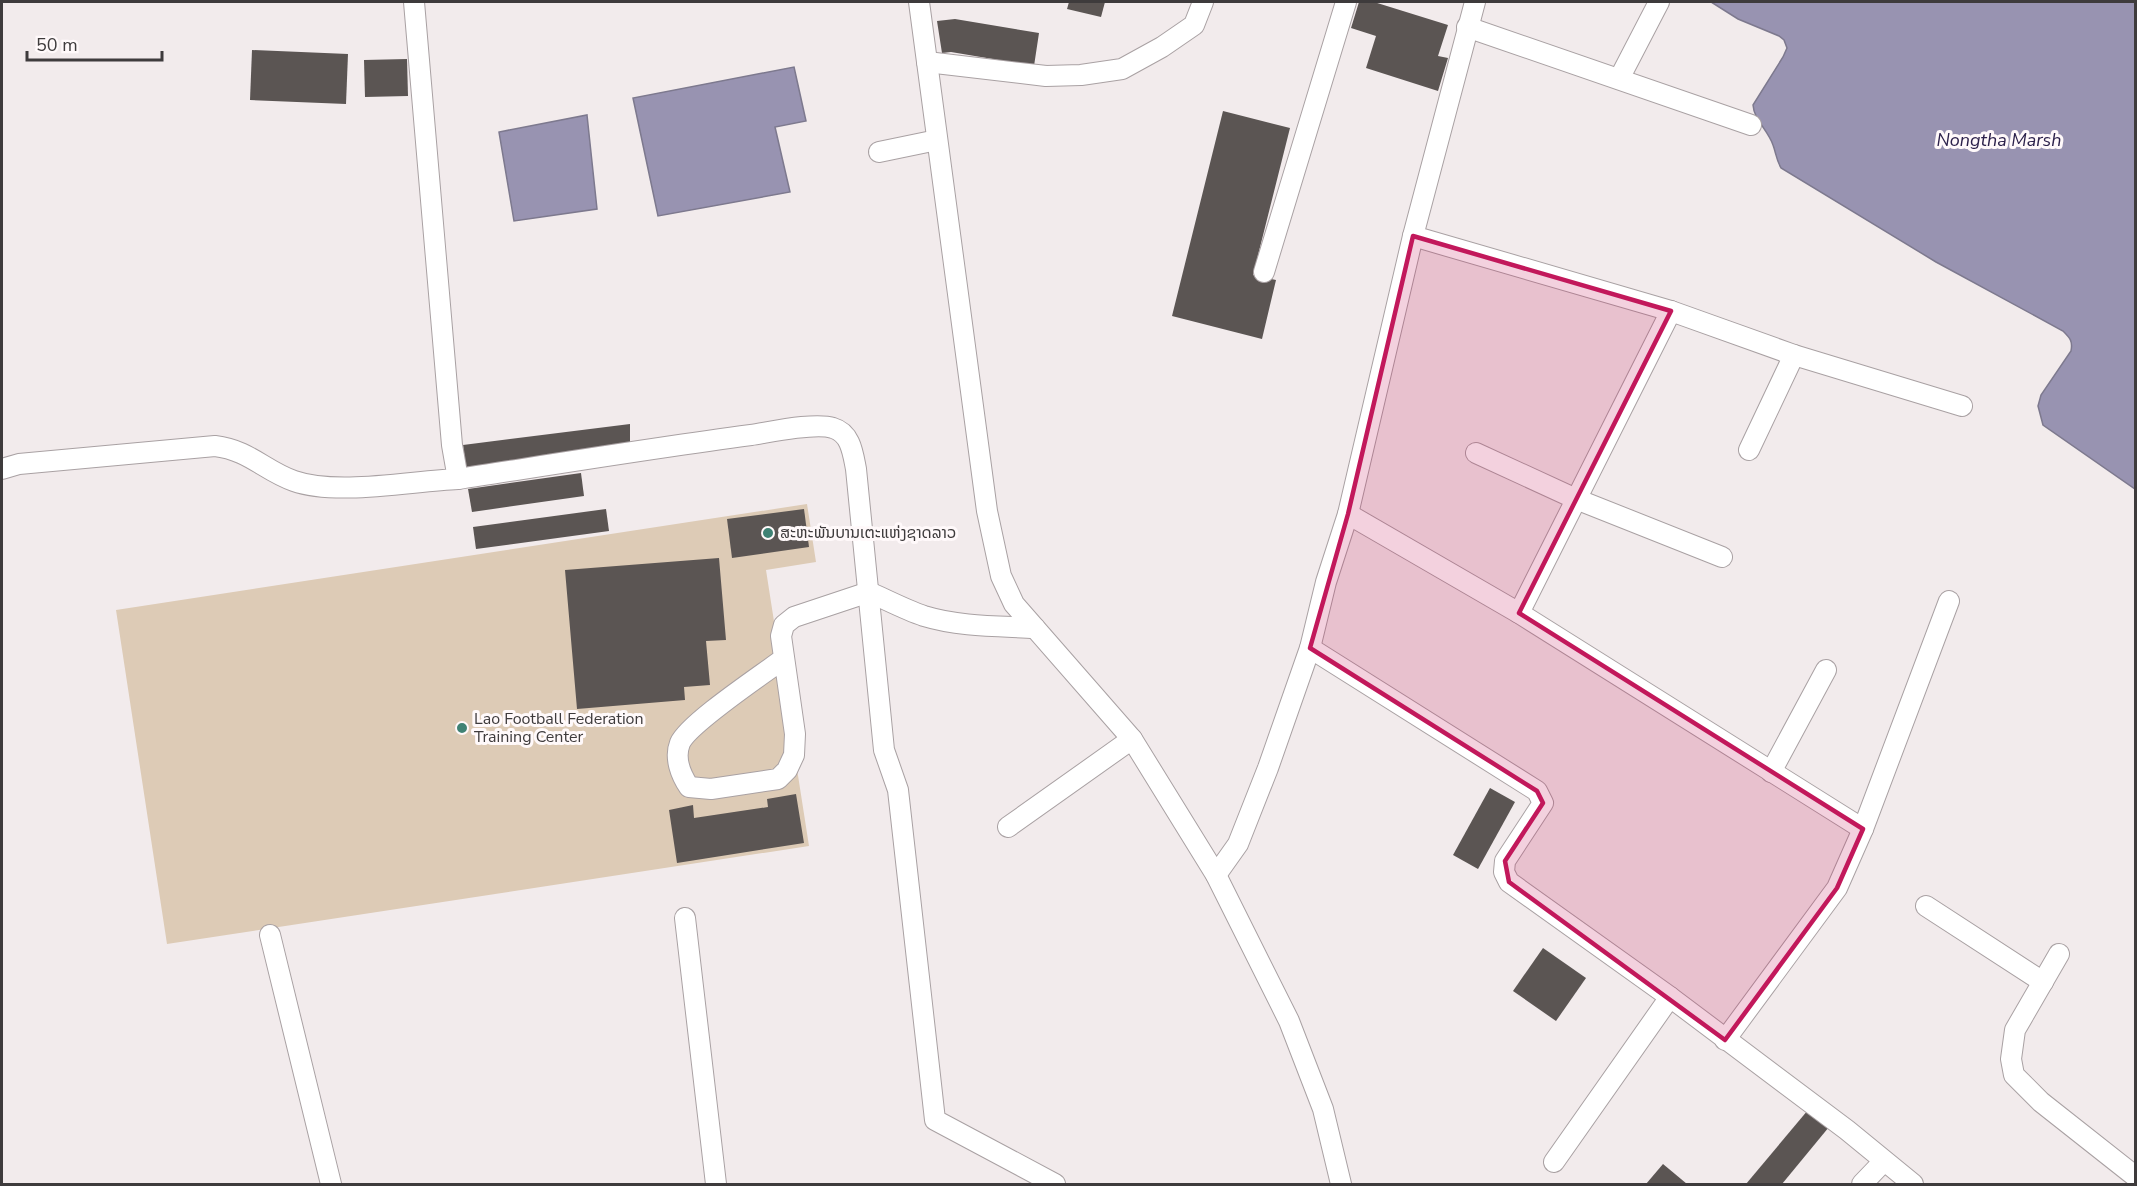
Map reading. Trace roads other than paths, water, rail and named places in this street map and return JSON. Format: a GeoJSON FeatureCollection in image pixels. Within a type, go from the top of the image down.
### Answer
{"type":"FeatureCollection","features":[{"type":"Feature","properties":{"kind":"street"},"geometry":{"type":"LineString","coordinates":[[414,2],[452,445],[458,478]]}},
{"type":"Feature","properties":{"kind":"street"},"geometry":{"type":"LineString","coordinates":[[919,2],[987,511],[1001,576],[1014,604],[1132,739],[1216,875],[1289,1021],[1323,1109],[1341,1185]]}},
{"type":"Feature","properties":{"kind":"street"},"geometry":{"type":"LineString","coordinates":[[927,62],[1046,76],[1081,75],[1122,69],[1194,25],[1203,2]]}},
{"type":"Feature","properties":{"kind":"street"},"geometry":{"type":"LineString","coordinates":[[1264,272],[1346,2]]}},
{"type":"Feature","properties":{"kind":"street"},"geometry":{"type":"LineString","coordinates":[[1216,875],[1238,844],[1268,768],[1310,648],[1326,582],[1348,514],[1413,236],[1474,2]]}},
{"type":"Feature","properties":{"kind":"street"},"geometry":{"type":"LineString","coordinates":[[1619,79],[1659,2]]}},
{"type":"Feature","properties":{"kind":"street"},"geometry":{"type":"LineString","coordinates":[[1467,27],[1751,125]]}},
{"type":"Feature","properties":{"kind":"street"},"geometry":{"type":"LineString","coordinates":[[879,152],[937,140]]}},
{"type":"Feature","properties":{"kind":"street"},"geometry":{"type":"LineString","coordinates":[[1413,236],[1671,311],[1794,356],[1962,406]]}},
{"type":"Feature","properties":{"kind":"street"},"geometry":{"type":"LineString","coordinates":[[1519,614],[1671,311]]}},
{"type":"Feature","properties":{"kind":"street"},"geometry":{"type":"LineString","coordinates":[[1749,450],[1794,356]]}},
{"type":"Feature","properties":{"kind":"street"},"geometry":{"type":"LineString","coordinates":[[2,469],[20,464],[215,446],[231,448],[292,481],[318,487],[338,488],[458,478],[814,427],[833,428],[844,435],[851,446],[856,469],[884,750],[898,790],[935,1120],[1055,1185]]}},
{"type":"Feature","properties":{"kind":"street"},"geometry":{"type":"LineString","coordinates":[[1476,453],[1576,499],[1722,557]]}},
{"type":"Feature","properties":{"kind":"street"},"geometry":{"type":"LineString","coordinates":[[1348,514],[1519,614],[1863,829]]}},
{"type":"Feature","properties":{"kind":"street"},"geometry":{"type":"LineString","coordinates":[[783,659],[695,725],[680,743],[677,759],[682,777],[689,787],[711,789],[778,779],[788,770],[794,755],[795,734],[781,636],[784,625],[794,617],[869,592],[923,615],[949,622],[1035,628]]}},
{"type":"Feature","properties":{"kind":"street"},"geometry":{"type":"LineString","coordinates":[[1725,1040],[1837,888],[1863,829],[1949,601]]}},
{"type":"Feature","properties":{"kind":"street"},"geometry":{"type":"LineString","coordinates":[[1310,648],[1537,791],[1543,803],[1505,861],[1504,872],[1509,882],[1670,997],[1847,1130],[1912,1185]]}},
{"type":"Feature","properties":{"kind":"street"},"geometry":{"type":"LineString","coordinates":[[1772,772],[1826,670]]}},
{"type":"Feature","properties":{"kind":"street"},"geometry":{"type":"LineString","coordinates":[[1008,827],[1132,739]]}},
{"type":"Feature","properties":{"kind":"street"},"geometry":{"type":"LineString","coordinates":[[1926,906],[2043,982]]}},
{"type":"Feature","properties":{"kind":"street"},"geometry":{"type":"LineString","coordinates":[[684,918],[716,1185]]}},
{"type":"Feature","properties":{"kind":"street"},"geometry":{"type":"LineString","coordinates":[[270,935],[331,1185]]}},
{"type":"Feature","properties":{"kind":"street"},"geometry":{"type":"LineString","coordinates":[[2059,954],[2015,1030],[2011,1059],[2014,1075],[2040,1102],[2136,1177]]}},
{"type":"Feature","properties":{"kind":"street"},"geometry":{"type":"LineString","coordinates":[[1554,1162],[1670,997]]}},
{"type":"Feature","properties":{"kind":"street"},"geometry":{"type":"LineString","coordinates":[[1862,1185],[1884,1161]]}},
{"type":"Feature","properties":{"kind":"water","name":"Nongtha Marsh"},"geometry":{"type":"Polygon","coordinates":[[[1711,2],[2135,2],[2135,489],[2043,425],[2038,406],[2041,395],[2071,351],[2070,340],[2063,331],[1936,262],[1781,168],[1771,140],[1756,115],[1753,105],[1783,57],[1787,48],[1784,40],[1738,19],[1711,2]]]}},
{"type":"Feature","properties":{"kind":"water"},"geometry":{"type":"Polygon","coordinates":[[[794,67],[806,121],[775,127],[790,192],[658,216],[633,98],[794,67]]]}},
{"type":"Feature","properties":{"kind":"water"},"geometry":{"type":"Polygon","coordinates":[[[587,115],[597,209],[514,221],[499,132],[587,115]]]}},
{"type":"Feature","properties":{"kind":"place","name":"ສະຫະພັນບານເຕະແຫ່ງຊາດລາວ"},"geometry":{"type":"Point","coordinates":[768,533]}},
{"type":"Feature","properties":{"kind":"place","name":"Lao Football Federation Training Center"},"geometry":{"type":"Point","coordinates":[462,728]}}]}
